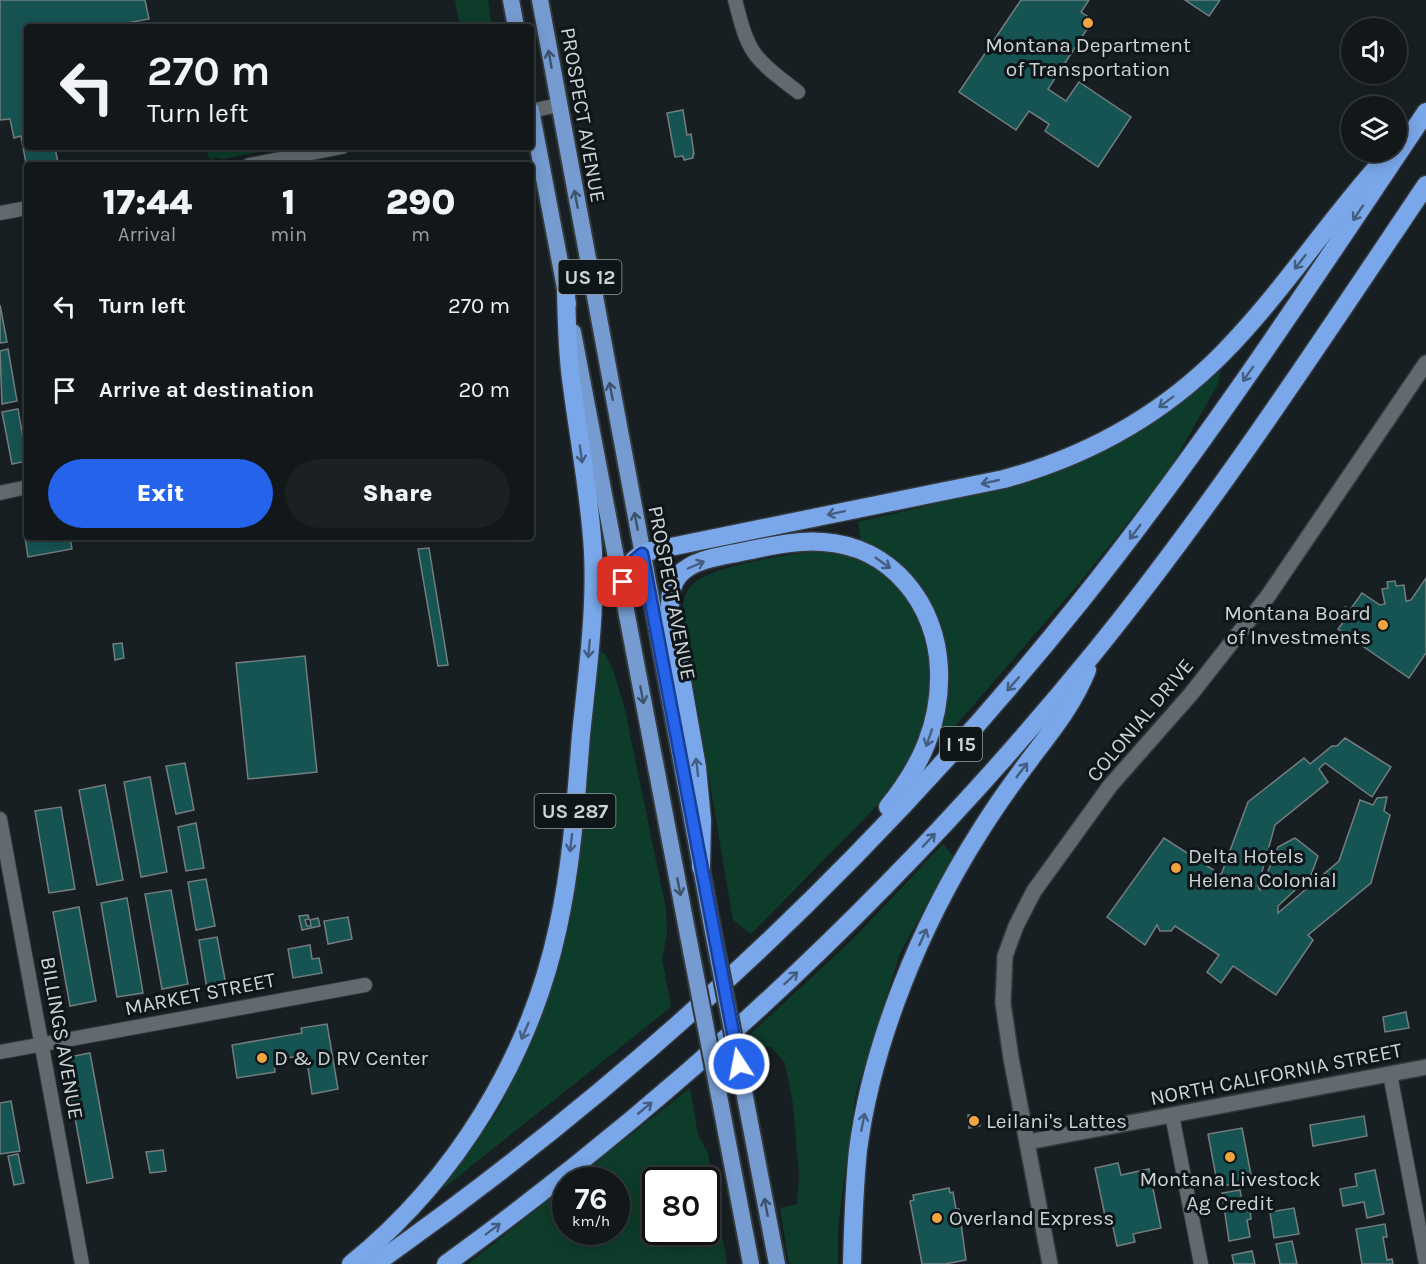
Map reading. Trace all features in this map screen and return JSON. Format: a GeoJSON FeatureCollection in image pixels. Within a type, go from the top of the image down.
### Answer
{"type":"FeatureCollection","features":[{"type":"Feature","properties":{"kind":"highway"},"geometry":{"type":"LineString","coordinates":[[511,0],[515,24]]}},
{"type":"Feature","properties":{"kind":"highway","name":"PROSPECT AVENUE"},"geometry":{"type":"LineString","coordinates":[[540,0],[642,554],[777,1264]]}},
{"type":"Feature","properties":{"kind":"highway"},"geometry":{"type":"LineString","coordinates":[[1407,133],[1426,112]]}},
{"type":"Feature","properties":{"kind":"highway","name":"I 15"},"geometry":{"type":"LineString","coordinates":[[375,1264],[505,1168],[602,1090],[693,1012],[794,918],[894,816],[1022,674],[1112,562],[1224,407],[1426,112]]}},
{"type":"Feature","properties":{"kind":"highway","name":"US 12"},"geometry":{"type":"LineString","coordinates":[[534,126],[623,597]]}},
{"type":"Feature","properties":{"kind":"highway"},"geometry":{"type":"LineString","coordinates":[[751,1264],[623,597],[624,576],[632,561],[642,554],[1004,479],[1057,463],[1117,435],[1173,398],[1222,354],[1263,308],[1348,201],[1382,162]]}},
{"type":"Feature","properties":{"kind":"highway","name":"I 15"},"geometry":{"type":"LineString","coordinates":[[446,1264],[624,1126],[696,1064],[870,901],[936,833],[1093,653],[1152,578],[1242,455],[1426,185]]}},
{"type":"Feature","properties":{"kind":"highway","name":"US 287"},"geometry":{"type":"LineString","coordinates":[[351,1264],[381,1239],[411,1208],[445,1168],[476,1124],[511,1063],[530,1019],[559,926],[573,823],[594,570],[590,513],[571,383],[566,292]]}},
{"type":"Feature","properties":{"kind":"highway"},"geometry":{"type":"LineString","coordinates":[[701,867],[702,820],[697,767],[670,613],[670,596],[674,582],[684,571],[706,561],[791,543],[834,543],[857,549],[879,559],[906,581],[930,621],[937,644],[939,670],[939,695],[933,726],[922,756],[904,786],[794,918]]}},
{"type":"Feature","properties":{"kind":"highway"},"geometry":{"type":"LineString","coordinates":[[843,1264],[849,1196],[858,1148],[885,1037],[903,983],[925,931],[951,880],[989,818],[1072,703],[1093,653]]}},
{"type":"Feature","properties":{"kind":"highway"},"geometry":{"type":"LineString","coordinates":[[852,1264],[858,1148]]}},
{"type":"Feature","properties":{"kind":"main road","name":"COLONIAL DRIVE"},"geometry":{"type":"LineString","coordinates":[[1050,1264],[1011,1058],[1004,1003],[1005,956],[1016,926],[1034,891],[1110,786],[1191,694],[1268,596],[1426,363]]}},
{"type":"Feature","properties":{"kind":"main road","name":"NORTH CALIFORNIA STREET"},"geometry":{"type":"LineString","coordinates":[[1028,1142],[1426,1067]]}},
{"type":"Feature","properties":{"kind":"street"},"geometry":{"type":"LineString","coordinates":[[735,0],[742,29],[755,54],[780,79],[798,92]]}},
{"type":"Feature","properties":{"kind":"street"},"geometry":{"type":"LineString","coordinates":[[534,109],[558,105]]}},
{"type":"Feature","properties":{"kind":"street"},"geometry":{"type":"LineString","coordinates":[[264,162],[326,150]]}},
{"type":"Feature","properties":{"kind":"street"},"geometry":{"type":"LineString","coordinates":[[0,213],[24,209]]}},
{"type":"Feature","properties":{"kind":"street"},"geometry":{"type":"LineString","coordinates":[[0,493],[24,489]]}},
{"type":"Feature","properties":{"kind":"street","name":"BILLINGS AVENUE"},"geometry":{"type":"LineString","coordinates":[[0,819],[82,1264]]}},
{"type":"Feature","properties":{"kind":"street","name":"MARKET STREET"},"geometry":{"type":"LineString","coordinates":[[0,1052],[365,985]]}},
{"type":"Feature","properties":{"kind":"street"},"geometry":{"type":"LineString","coordinates":[[1390,1074],[1426,1264]]}},
{"type":"Feature","properties":{"kind":"street"},"geometry":{"type":"LineString","coordinates":[[1172,1115],[1201,1264]]}},
{"type":"Feature","properties":{"kind":"green space"},"geometry":{"type":"Polygon","coordinates":[[[455,0],[488,0],[492,24],[459,24],[455,0]]]}},
{"type":"Feature","properties":{"kind":"green space"},"geometry":{"type":"Polygon","coordinates":[[[207,150],[270,150],[223,159],[214,157],[212,160],[208,157],[207,150]]]}},
{"type":"Feature","properties":{"kind":"green space"},"geometry":{"type":"Polygon","coordinates":[[[1221,371],[1218,384],[1168,472],[1081,581],[944,739],[940,734],[947,701],[948,672],[943,638],[861,543],[858,522],[1029,482],[1094,454],[1145,427],[1221,371]]]}},
{"type":"Feature","properties":{"kind":"green space"},"geometry":{"type":"Polygon","coordinates":[[[820,551],[843,553],[874,567],[902,586],[917,612],[927,639],[930,683],[926,725],[901,779],[751,934],[733,920],[682,618],[684,601],[690,587],[700,579],[714,573],[751,562],[820,551]]]}},
{"type":"Feature","properties":{"kind":"green space"},"geometry":{"type":"Polygon","coordinates":[[[597,650],[605,654],[613,670],[625,710],[666,909],[667,935],[662,958],[671,1007],[431,1198],[456,1169],[499,1109],[531,1038],[569,927],[581,849],[597,650]]]}},
{"type":"Feature","properties":{"kind":"green space"},"geometry":{"type":"Polygon","coordinates":[[[943,844],[953,856],[900,953],[855,1096],[838,1226],[838,1264],[789,1264],[780,1208],[797,1204],[799,1176],[793,1104],[785,1063],[771,1047],[746,1046],[745,1039],[851,941],[943,844]]]}},
{"type":"Feature","properties":{"kind":"green space"},"geometry":{"type":"Polygon","coordinates":[[[690,1088],[698,1135],[708,1153],[710,1167],[642,1167],[642,1245],[720,1245],[720,1223],[727,1264],[468,1264],[552,1197],[552,1245],[630,1245],[630,1167],[590,1167],[690,1088]]]}},
{"type":"Feature","properties":{"kind":"building"},"geometry":{"type":"Polygon","coordinates":[[[0,0],[145,0],[149,19],[127,24],[24,24],[24,150],[56,150],[58,162],[26,162],[21,136],[14,138],[10,119],[0,120],[0,0]]]}},
{"type":"Feature","properties":{"kind":"building"},"geometry":{"type":"Polygon","coordinates":[[[1021,0],[1089,0],[1081,12],[1093,20],[1048,89],[1066,101],[1079,82],[1131,117],[1098,167],[1045,131],[1049,124],[1029,111],[1016,130],[959,92],[1021,0]]]}},
{"type":"Feature","properties":{"kind":"building"},"geometry":{"type":"Polygon","coordinates":[[[1185,0],[1220,0],[1209,16],[1185,0]]]}},
{"type":"Feature","properties":{"kind":"building"},"geometry":{"type":"Polygon","coordinates":[[[683,110],[687,135],[691,134],[694,154],[693,158],[684,160],[683,156],[675,157],[667,113],[683,110]]]}},
{"type":"Feature","properties":{"kind":"building"},"geometry":{"type":"Polygon","coordinates":[[[0,305],[7,342],[0,343],[0,305]]]}},
{"type":"Feature","properties":{"kind":"building"},"geometry":{"type":"Polygon","coordinates":[[[8,349],[17,401],[2,404],[0,351],[8,349]]]}},
{"type":"Feature","properties":{"kind":"building"},"geometry":{"type":"Polygon","coordinates":[[[18,409],[24,444],[24,462],[12,464],[2,412],[18,409]]]}},
{"type":"Feature","properties":{"kind":"building"},"geometry":{"type":"Polygon","coordinates":[[[25,540],[70,540],[72,549],[28,557],[25,540]]]}},
{"type":"Feature","properties":{"kind":"building"},"geometry":{"type":"Polygon","coordinates":[[[429,548],[448,665],[438,666],[418,549],[429,548]]]}},
{"type":"Feature","properties":{"kind":"building","name":"Montana Board of Investments"},"geometry":{"type":"Polygon","coordinates":[[[1426,578],[1426,653],[1409,678],[1338,629],[1344,621],[1338,617],[1345,607],[1350,610],[1362,593],[1380,605],[1385,604],[1382,589],[1388,588],[1387,582],[1395,581],[1396,586],[1404,585],[1406,601],[1411,600],[1426,578]]]}},
{"type":"Feature","properties":{"kind":"building"},"geometry":{"type":"Polygon","coordinates":[[[122,643],[124,658],[115,660],[113,644],[122,643]]]}},
{"type":"Feature","properties":{"kind":"building"},"geometry":{"type":"Polygon","coordinates":[[[305,656],[317,772],[248,779],[236,663],[305,656]]]}},
{"type":"Feature","properties":{"kind":"building","name":"Delta Hotels Helena Colonial"},"geometry":{"type":"Polygon","coordinates":[[[1345,738],[1391,767],[1372,797],[1325,763],[1319,769],[1328,782],[1275,825],[1258,886],[1260,890],[1278,847],[1295,838],[1318,856],[1311,875],[1278,906],[1278,913],[1339,861],[1360,800],[1373,805],[1377,798],[1387,797],[1384,811],[1390,815],[1371,883],[1308,935],[1313,940],[1276,995],[1233,966],[1221,983],[1207,972],[1219,955],[1175,926],[1171,931],[1160,931],[1157,925],[1145,945],[1107,917],[1164,838],[1221,875],[1248,802],[1304,758],[1310,764],[1345,738]]]}},
{"type":"Feature","properties":{"kind":"building"},"geometry":{"type":"Polygon","coordinates":[[[185,763],[194,810],[176,814],[166,766],[185,763]]]}},
{"type":"Feature","properties":{"kind":"building"},"geometry":{"type":"Polygon","coordinates":[[[150,777],[167,872],[141,877],[124,782],[150,777]]]}},
{"type":"Feature","properties":{"kind":"building"},"geometry":{"type":"Polygon","coordinates":[[[105,785],[123,880],[97,885],[79,790],[105,785]]]}},
{"type":"Feature","properties":{"kind":"building"},"geometry":{"type":"Polygon","coordinates":[[[61,807],[75,889],[49,893],[35,811],[61,807]]]}},
{"type":"Feature","properties":{"kind":"building"},"geometry":{"type":"Polygon","coordinates":[[[196,823],[204,868],[186,871],[178,827],[196,823]]]}},
{"type":"Feature","properties":{"kind":"building"},"geometry":{"type":"Polygon","coordinates":[[[206,879],[215,926],[196,930],[188,882],[206,879]]]}},
{"type":"Feature","properties":{"kind":"building"},"geometry":{"type":"Polygon","coordinates":[[[171,890],[188,984],[162,989],[145,894],[171,890]]]}},
{"type":"Feature","properties":{"kind":"building"},"geometry":{"type":"Polygon","coordinates":[[[127,898],[143,993],[117,997],[101,903],[127,898]]]}},
{"type":"Feature","properties":{"kind":"building"},"geometry":{"type":"Polygon","coordinates":[[[79,907],[96,1001],[70,1006],[53,912],[79,907]]]}},
{"type":"Feature","properties":{"kind":"building"},"geometry":{"type":"Polygon","coordinates":[[[308,915],[309,919],[305,920],[307,926],[311,926],[310,920],[318,918],[320,926],[302,930],[299,916],[308,915]]]}},
{"type":"Feature","properties":{"kind":"building"},"geometry":{"type":"Polygon","coordinates":[[[348,917],[352,939],[328,944],[324,921],[348,917]]]}},
{"type":"Feature","properties":{"kind":"building"},"geometry":{"type":"Polygon","coordinates":[[[217,937],[226,985],[207,989],[199,940],[217,937]]]}},
{"type":"Feature","properties":{"kind":"building"},"geometry":{"type":"Polygon","coordinates":[[[310,945],[312,959],[319,958],[322,973],[293,978],[288,949],[310,945]]]}},
{"type":"Feature","properties":{"kind":"building"},"geometry":{"type":"Polygon","coordinates":[[[1406,1012],[1409,1028],[1385,1032],[1383,1017],[1406,1012]]]}},
{"type":"Feature","properties":{"kind":"building","name":"D & D RV Center"},"geometry":{"type":"Polygon","coordinates":[[[327,1024],[338,1089],[312,1094],[306,1055],[274,1060],[275,1072],[237,1078],[232,1045],[302,1033],[301,1028],[327,1024]]]}},
{"type":"Feature","properties":{"kind":"building"},"geometry":{"type":"Polygon","coordinates":[[[90,1053],[113,1178],[87,1183],[64,1058],[90,1053]]]}},
{"type":"Feature","properties":{"kind":"building"},"geometry":{"type":"Polygon","coordinates":[[[11,1101],[20,1151],[0,1154],[0,1103],[11,1101]]]}},
{"type":"Feature","properties":{"kind":"building","name":"Leilani's Lattes"},"geometry":{"type":"Polygon","coordinates":[[[968,1115],[972,1121],[978,1120],[980,1126],[969,1128],[968,1115]]]}},
{"type":"Feature","properties":{"kind":"building"},"geometry":{"type":"Polygon","coordinates":[[[1364,1116],[1367,1136],[1313,1146],[1310,1125],[1364,1116]]]}},
{"type":"Feature","properties":{"kind":"building","name":"Montana Livestock Ag Credit"},"geometry":{"type":"Polygon","coordinates":[[[1242,1128],[1252,1180],[1218,1187],[1208,1134],[1242,1128]]]}},
{"type":"Feature","properties":{"kind":"building"},"geometry":{"type":"Polygon","coordinates":[[[163,1150],[166,1171],[150,1173],[146,1152],[163,1150]]]}},
{"type":"Feature","properties":{"kind":"building"},"geometry":{"type":"Polygon","coordinates":[[[18,1154],[24,1183],[14,1185],[8,1156],[18,1154]]]}},
{"type":"Feature","properties":{"kind":"building"},"geometry":{"type":"Polygon","coordinates":[[[1118,1163],[1121,1175],[1149,1169],[1161,1228],[1133,1234],[1135,1242],[1117,1246],[1112,1222],[1106,1221],[1095,1168],[1118,1163]]]}},
{"type":"Feature","properties":{"kind":"building"},"geometry":{"type":"Polygon","coordinates":[[[1375,1170],[1384,1214],[1367,1218],[1364,1202],[1343,1206],[1340,1189],[1357,1186],[1355,1174],[1375,1170]]]}},
{"type":"Feature","properties":{"kind":"building","name":"Overland Express"},"geometry":{"type":"Polygon","coordinates":[[[949,1188],[950,1193],[953,1192],[956,1209],[959,1209],[966,1260],[945,1264],[922,1264],[910,1201],[914,1200],[913,1195],[949,1188]]]}},
{"type":"Feature","properties":{"kind":"building"},"geometry":{"type":"Polygon","coordinates":[[[1240,1190],[1244,1211],[1250,1210],[1251,1219],[1247,1220],[1250,1237],[1229,1241],[1222,1193],[1240,1190]]]}},
{"type":"Feature","properties":{"kind":"building"},"geometry":{"type":"Polygon","coordinates":[[[1294,1208],[1299,1234],[1274,1238],[1270,1212],[1294,1208]]]}},
{"type":"Feature","properties":{"kind":"building"},"geometry":{"type":"Polygon","coordinates":[[[1385,1224],[1387,1237],[1383,1237],[1387,1260],[1392,1259],[1393,1264],[1362,1264],[1356,1229],[1385,1224]]]}},
{"type":"Feature","properties":{"kind":"building"},"geometry":{"type":"Polygon","coordinates":[[[1292,1241],[1297,1264],[1280,1264],[1276,1244],[1292,1241]]]}},
{"type":"Feature","properties":{"kind":"building"},"geometry":{"type":"Polygon","coordinates":[[[1252,1251],[1255,1264],[1234,1264],[1232,1255],[1252,1251]]]}},
{"type":"Feature","properties":{"kind":"place","name":"Montana Department of Transportation"},"geometry":{"type":"Point","coordinates":[1088,23]}},
{"type":"Feature","properties":{"kind":"place","name":"Montana Board of Investments"},"geometry":{"type":"Point","coordinates":[1383,625]}},
{"type":"Feature","properties":{"kind":"place","name":"Delta Hotels Helena Colonial"},"geometry":{"type":"Point","coordinates":[1176,868]}},
{"type":"Feature","properties":{"kind":"place","name":"D & D RV Center"},"geometry":{"type":"Point","coordinates":[262,1058]}},
{"type":"Feature","properties":{"kind":"place","name":"Leilani's Lattes"},"geometry":{"type":"Point","coordinates":[974,1121]}},
{"type":"Feature","properties":{"kind":"place","name":"Montana Livestock Ag Credit"},"geometry":{"type":"Point","coordinates":[1230,1157]}},
{"type":"Feature","properties":{"kind":"place","name":"Overland Express"},"geometry":{"type":"Point","coordinates":[937,1218]}},
{"type":"Feature","properties":{"kind":"route"},"geometry":{"type":"LineString","coordinates":[[623,582],[629,565],[642,554],[739,1064]]}}]}
